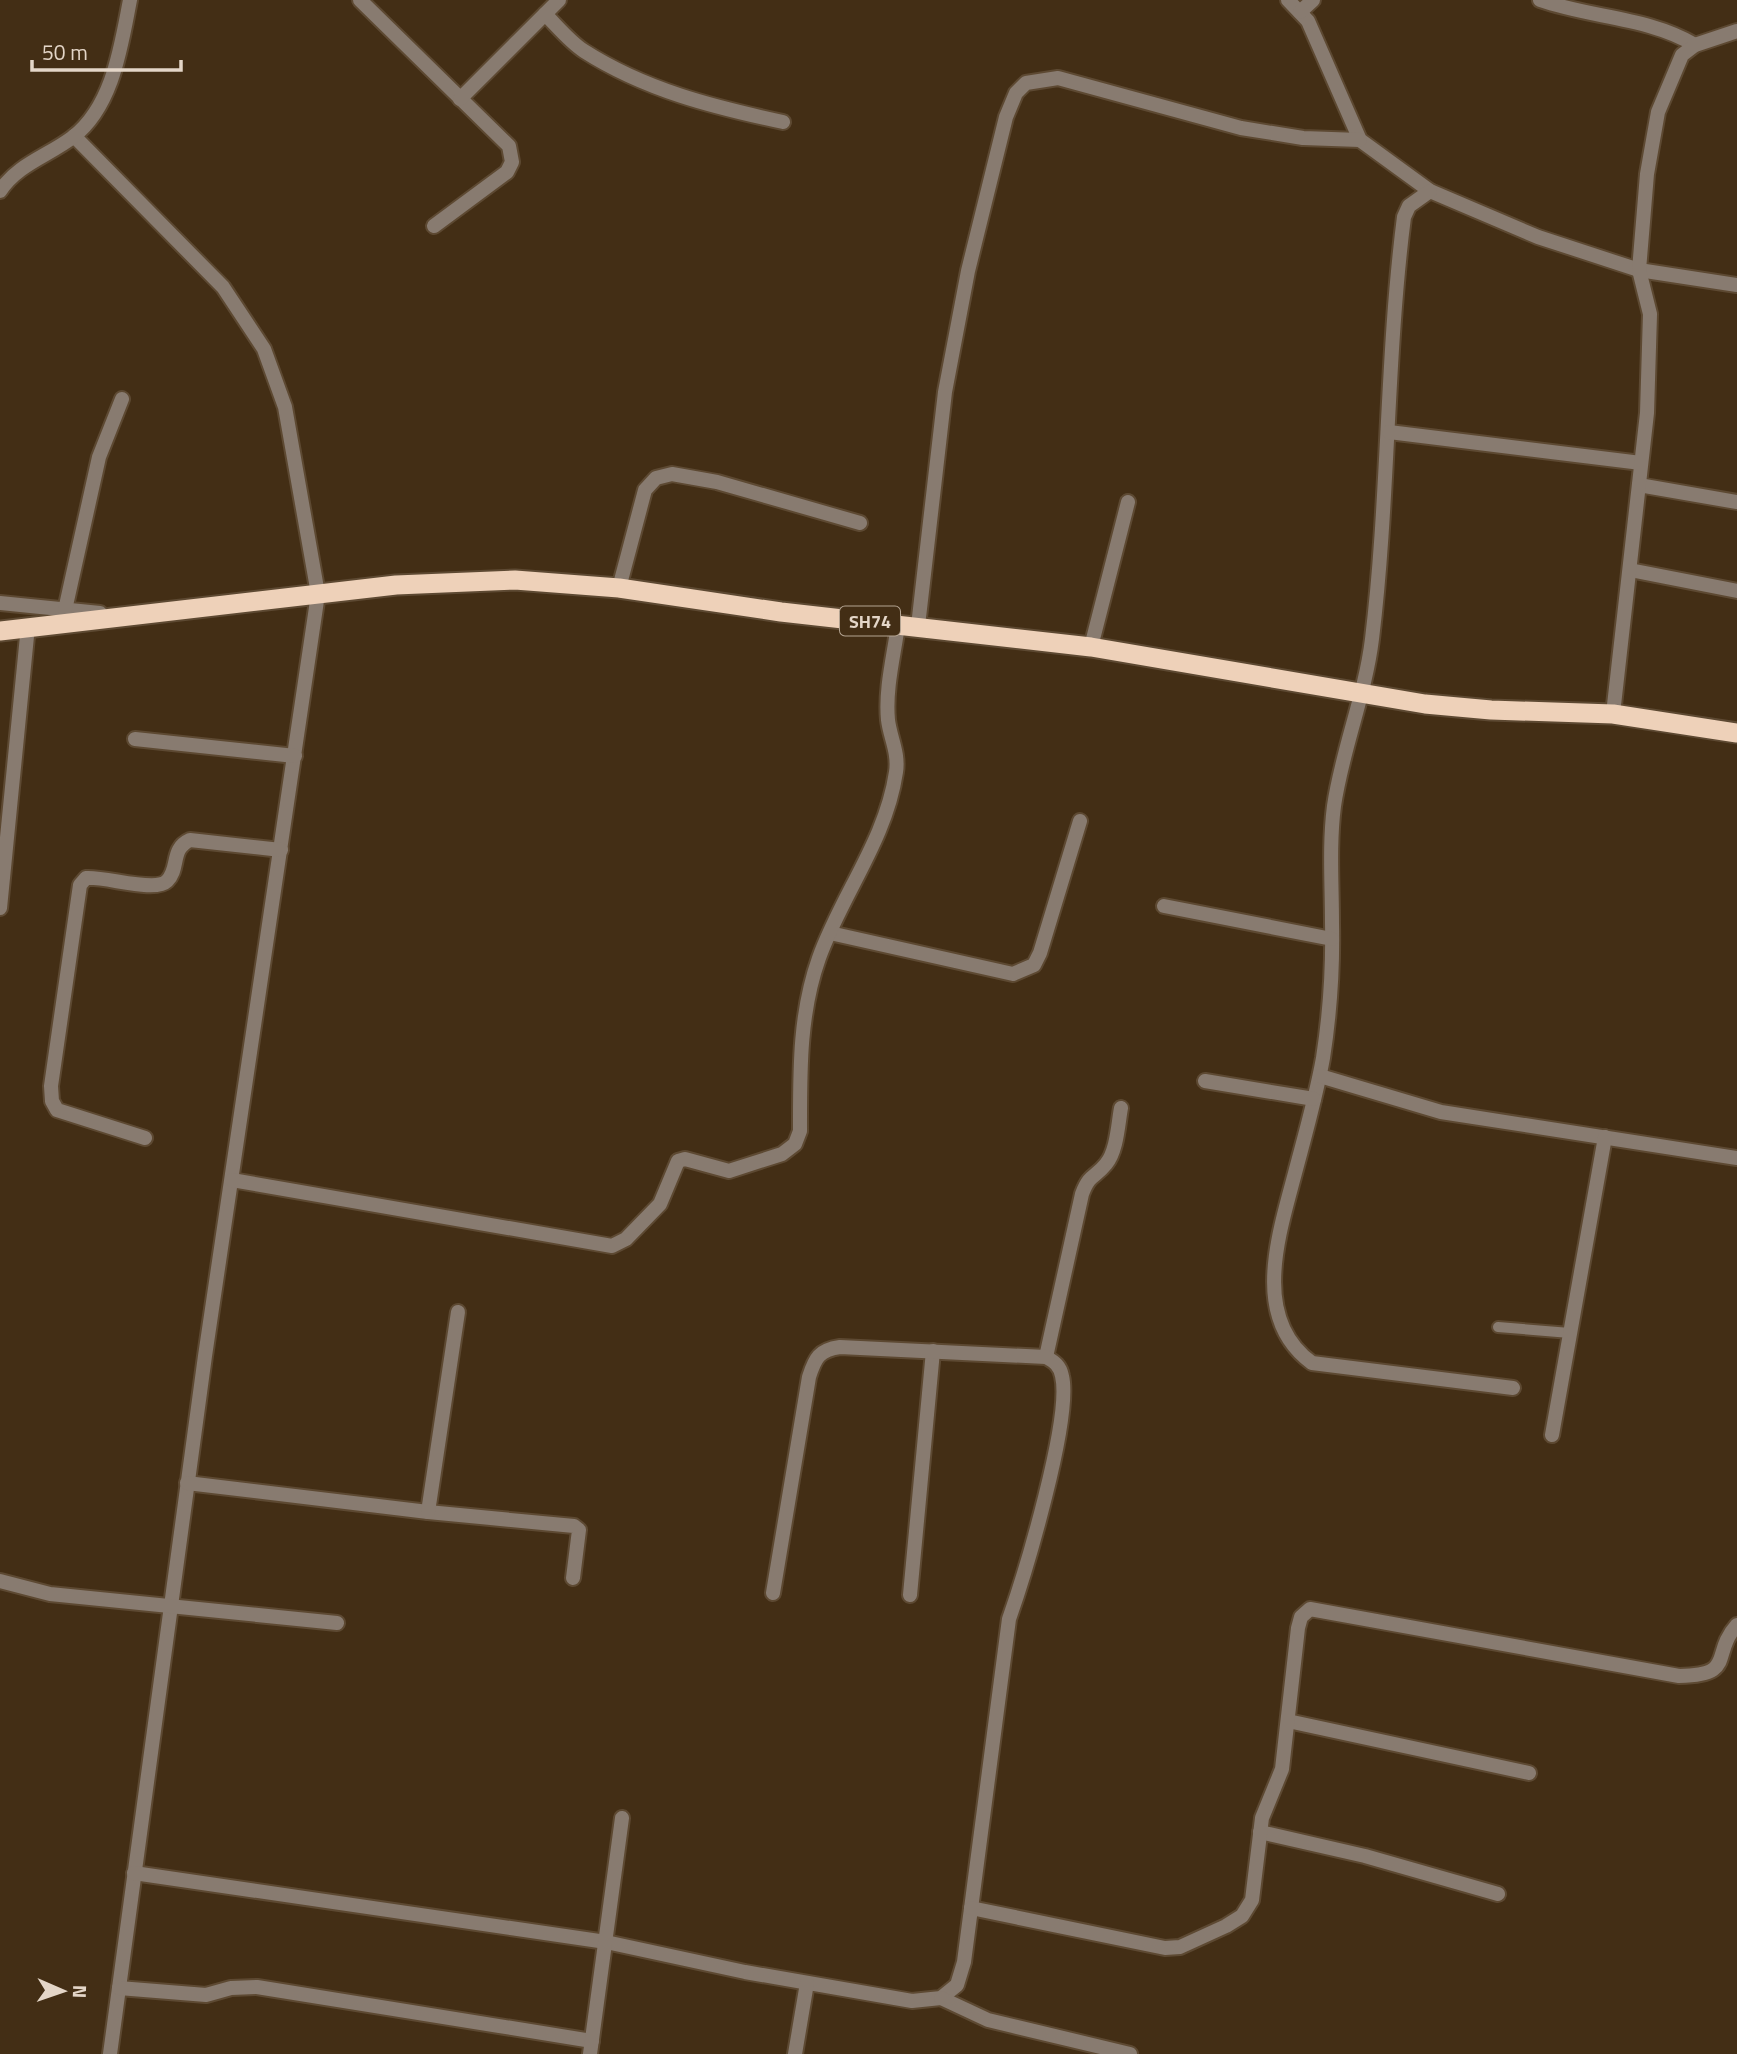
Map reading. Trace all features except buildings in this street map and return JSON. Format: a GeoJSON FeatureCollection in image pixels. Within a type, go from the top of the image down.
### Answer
{"type":"FeatureCollection","features":[{"type":"Feature","properties":{"kind":"highway","name":"SH74"},"geometry":{"type":"LineString","coordinates":[[0,631],[460,580],[561,582],[781,612],[1091,647],[1359,695],[1491,710],[1613,714],[1737,733]]}},
{"type":"Feature","properties":{"kind":"street"},"geometry":{"type":"LineString","coordinates":[[0,191],[9,178],[74,136],[99,105],[113,74],[130,0]]}},
{"type":"Feature","properties":{"kind":"street"},"geometry":{"type":"LineString","coordinates":[[360,0],[509,146],[512,162],[507,172],[434,226]]}},
{"type":"Feature","properties":{"kind":"street"},"geometry":{"type":"LineString","coordinates":[[460,99],[559,0]]}},
{"type":"Feature","properties":{"kind":"street"},"geometry":{"type":"LineString","coordinates":[[1288,0],[1308,21],[1360,140],[1430,191],[1538,237],[1639,270],[1737,285]]}},
{"type":"Feature","properties":{"kind":"street"},"geometry":{"type":"LineString","coordinates":[[1300,12],[1313,0]]}},
{"type":"Feature","properties":{"kind":"street"},"geometry":{"type":"LineString","coordinates":[[1540,0],[1649,26],[1678,35],[1695,46]]}},
{"type":"Feature","properties":{"kind":"street"},"geometry":{"type":"LineString","coordinates":[[545,14],[582,50],[645,84],[708,106],[783,122]]}},
{"type":"Feature","properties":{"kind":"street"},"geometry":{"type":"LineString","coordinates":[[1613,714],[1647,412],[1650,314],[1639,270],[1647,174],[1658,112],[1682,55],[1695,46],[1737,31]]}},
{"type":"Feature","properties":{"kind":"street"},"geometry":{"type":"LineString","coordinates":[[232,1180],[612,1246],[620,1243],[660,1205],[678,1161],[685,1159],[729,1171],[782,1154],[795,1144],[800,1131],[801,1038],[820,956],[874,843],[896,771],[897,757],[888,719],[908,625],[945,392],[968,271],[1006,117],[1016,93],[1027,83],[1058,78],[1241,128],[1303,138],[1360,140]]}},
{"type":"Feature","properties":{"kind":"street"},"geometry":{"type":"LineString","coordinates":[[74,136],[223,287],[264,349],[285,407],[318,594],[187,1483],[110,2054]]}},
{"type":"Feature","properties":{"kind":"street"},"geometry":{"type":"LineString","coordinates":[[1430,191],[1409,206],[1404,217],[1377,598],[1371,644],[1334,805],[1328,1027],[1320,1076],[1277,1242],[1273,1280],[1276,1306],[1286,1338],[1296,1352],[1312,1363],[1513,1388]]}},
{"type":"Feature","properties":{"kind":"street"},"geometry":{"type":"LineString","coordinates":[[65,610],[99,457],[122,399]]}},
{"type":"Feature","properties":{"kind":"street"},"geometry":{"type":"LineString","coordinates":[[1389,432],[1641,463]]}},
{"type":"Feature","properties":{"kind":"street"},"geometry":{"type":"LineString","coordinates":[[619,588],[645,490],[656,478],[672,474],[717,482],[860,523]]}},
{"type":"Feature","properties":{"kind":"street"},"geometry":{"type":"LineString","coordinates":[[1639,485],[1737,502]]}},
{"type":"Feature","properties":{"kind":"street"},"geometry":{"type":"LineString","coordinates":[[1091,647],[1128,502]]}},
{"type":"Feature","properties":{"kind":"street"},"geometry":{"type":"LineString","coordinates":[[1630,570],[1737,591]]}},
{"type":"Feature","properties":{"kind":"street"},"geometry":{"type":"LineString","coordinates":[[0,603],[126,615]]}},
{"type":"Feature","properties":{"kind":"street"},"geometry":{"type":"LineString","coordinates":[[0,908],[28,626]]}},
{"type":"Feature","properties":{"kind":"street"},"geometry":{"type":"LineString","coordinates":[[135,739],[295,756]]}},
{"type":"Feature","properties":{"kind":"street"},"geometry":{"type":"LineString","coordinates":[[830,933],[987,970],[1013,974],[1026,971],[1034,965],[1040,953],[1080,821]]}},
{"type":"Feature","properties":{"kind":"street"},"geometry":{"type":"LineString","coordinates":[[145,1138],[64,1113],[52,1101],[51,1086],[80,885],[86,877],[102,876],[157,887],[166,882],[172,873],[175,854],[182,844],[190,840],[281,849]]}},
{"type":"Feature","properties":{"kind":"street"},"geometry":{"type":"LineString","coordinates":[[1164,906],[1332,939]]}},
{"type":"Feature","properties":{"kind":"street"},"geometry":{"type":"LineString","coordinates":[[1320,1076],[1441,1112],[1737,1158]]}},
{"type":"Feature","properties":{"kind":"street"},"geometry":{"type":"LineString","coordinates":[[1205,1081],[1314,1099]]}},
{"type":"Feature","properties":{"kind":"street"},"geometry":{"type":"LineString","coordinates":[[1046,1357],[1082,1194],[1087,1180],[1105,1166],[1111,1157],[1121,1108]]}},
{"type":"Feature","properties":{"kind":"street"},"geometry":{"type":"LineString","coordinates":[[1552,1435],[1605,1138]]}},
{"type":"Feature","properties":{"kind":"street"},"geometry":{"type":"LineString","coordinates":[[428,1512],[458,1312]]}},
{"type":"Feature","properties":{"kind":"street"},"geometry":{"type":"LineString","coordinates":[[773,1593],[809,1377],[816,1356],[824,1349],[840,1347],[1046,1357],[1058,1364],[1063,1378],[1062,1406],[1054,1456],[1023,1581],[1009,1619],[964,1962],[957,1985],[941,1998]]}},
{"type":"Feature","properties":{"kind":"street"},"geometry":{"type":"LineString","coordinates":[[910,1595],[933,1351]]}},
{"type":"Feature","properties":{"kind":"street"},"geometry":{"type":"LineString","coordinates":[[187,1483],[428,1512],[574,1526],[579,1531],[579,1538],[573,1578]]}},
{"type":"Feature","properties":{"kind":"street"},"geometry":{"type":"LineString","coordinates":[[0,1581],[50,1594],[170,1604],[337,1623]]}},
{"type":"Feature","properties":{"kind":"street"},"geometry":{"type":"LineString","coordinates":[[971,1909],[1165,1948],[1180,1947],[1242,1916],[1252,1900],[1260,1832],[1267,1804],[1282,1769],[1298,1628],[1301,1617],[1310,1609],[1679,1676],[1703,1676],[1716,1671],[1726,1656],[1728,1638],[1737,1625]]}},
{"type":"Feature","properties":{"kind":"street"},"geometry":{"type":"LineString","coordinates":[[1287,1721],[1529,1773]]}},
{"type":"Feature","properties":{"kind":"street"},"geometry":{"type":"LineString","coordinates":[[119,1988],[206,1995],[231,1988],[257,1987],[591,2048],[622,1818]]}},
{"type":"Feature","properties":{"kind":"street"},"geometry":{"type":"LineString","coordinates":[[1260,1832],[1365,1856],[1498,1894]]}},
{"type":"Feature","properties":{"kind":"street"},"geometry":{"type":"LineString","coordinates":[[134,1873],[606,1942],[807,1983],[912,2001],[941,1998],[988,2020],[1130,2054]]}},
{"type":"Feature","properties":{"kind":"street"},"geometry":{"type":"LineString","coordinates":[[795,2054],[807,1983]]}},
{"type":"Feature","properties":{"kind":"lane"},"geometry":{"type":"LineString","coordinates":[[1498,1326],[1570,1333]]}}]}
